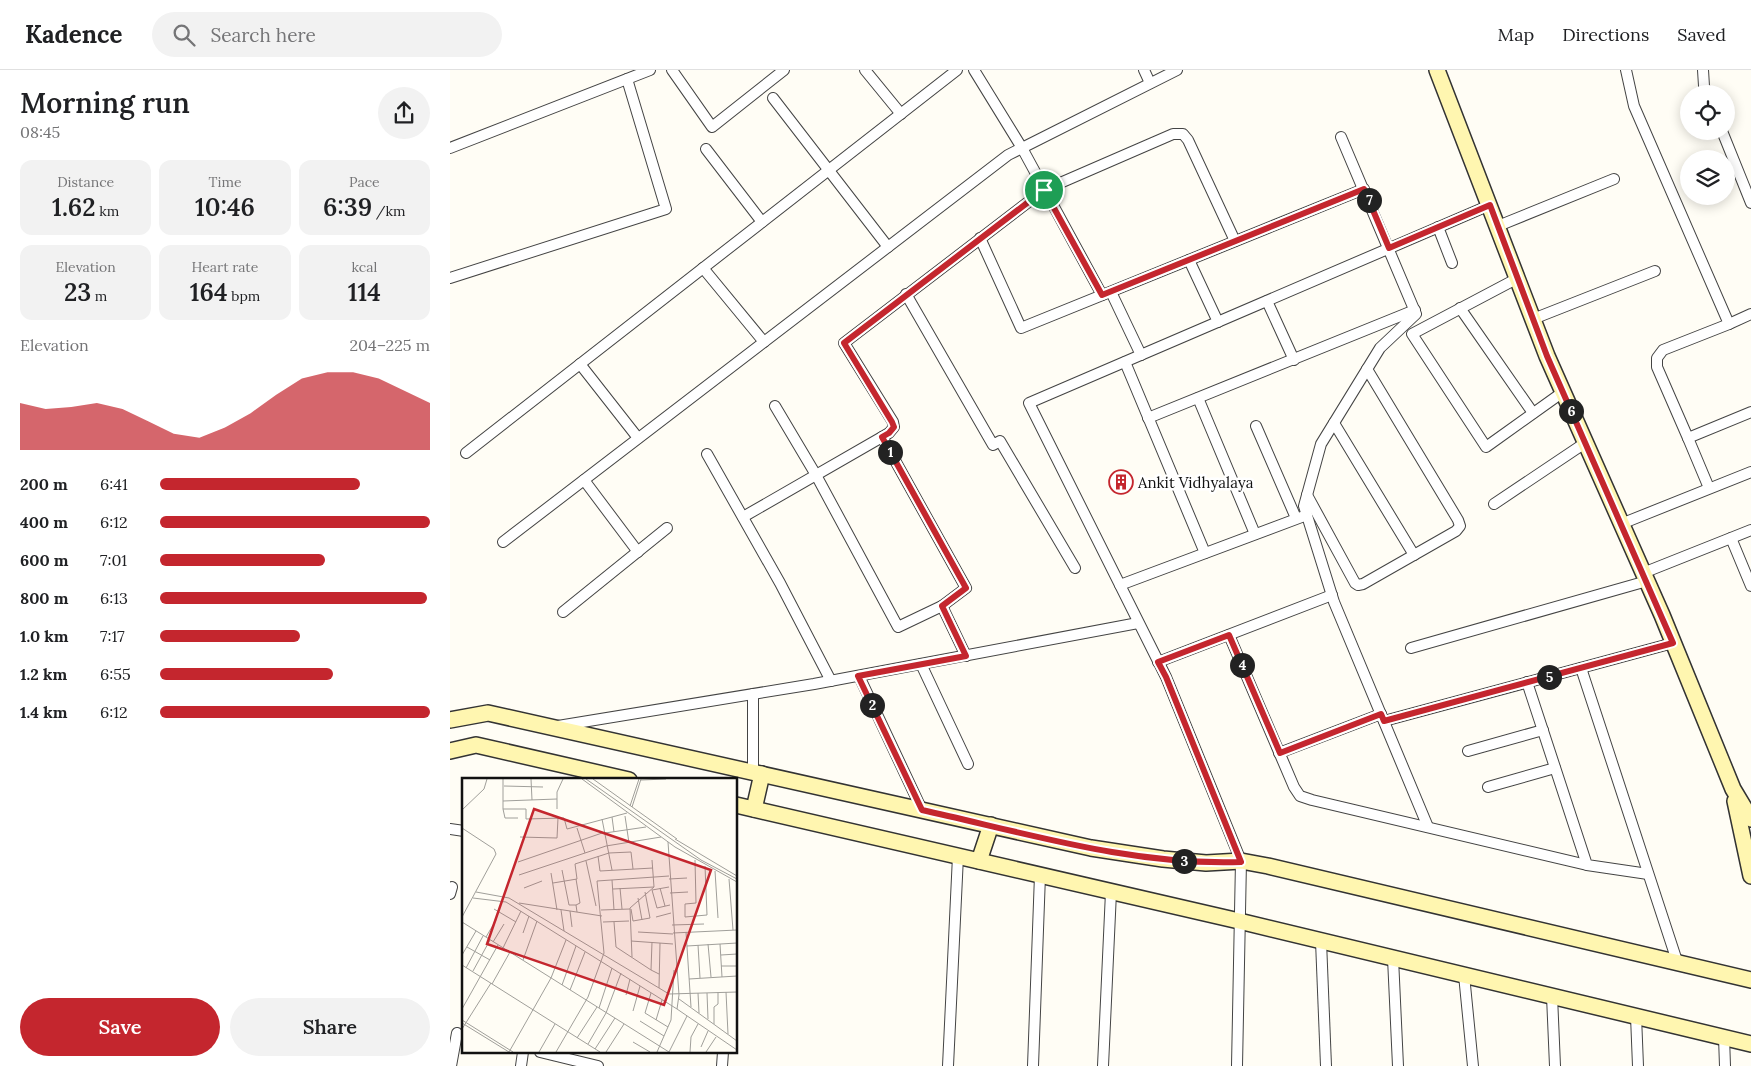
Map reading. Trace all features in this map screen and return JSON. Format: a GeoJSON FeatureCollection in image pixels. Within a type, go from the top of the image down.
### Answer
{"type":"FeatureCollection","features":[{"type":"Feature","properties":{"kind":"street"},"geometry":{"type":"LineString","coordinates":[[450,148],[650,70]]}},
{"type":"Feature","properties":{"kind":"street"},"geometry":{"type":"LineString","coordinates":[[672,70],[712,127],[784,70]]}},
{"type":"Feature","properties":{"kind":"street"},"geometry":{"type":"LineString","coordinates":[[865,70],[901,114]]}},
{"type":"Feature","properties":{"kind":"street"},"geometry":{"type":"LineString","coordinates":[[466,453],[957,70]]}},
{"type":"Feature","properties":{"kind":"street"},"geometry":{"type":"LineString","coordinates":[[974,70],[1022,148],[1044,190],[1141,355]]}},
{"type":"Feature","properties":{"kind":"street"},"geometry":{"type":"LineString","coordinates":[[1144,70],[1150,83]]}},
{"type":"Feature","properties":{"kind":"street"},"geometry":{"type":"LineString","coordinates":[[503,542],[1008,155],[1176,70]]}},
{"type":"Feature","properties":{"kind":"street"},"geometry":{"type":"LineString","coordinates":[[1437,70],[1563,392],[1645,577],[1733,789],[1751,819]]}},
{"type":"Feature","properties":{"kind":"street"},"geometry":{"type":"LineString","coordinates":[[1626,70],[1634,106],[1730,324]]}},
{"type":"Feature","properties":{"kind":"street"},"geometry":{"type":"LineString","coordinates":[[1703,70],[1704,85]]}},
{"type":"Feature","properties":{"kind":"street"},"geometry":{"type":"LineString","coordinates":[[450,278],[666,209],[627,79]]}},
{"type":"Feature","properties":{"kind":"street"},"geometry":{"type":"LineString","coordinates":[[773,98],[888,247]]}},
{"type":"Feature","properties":{"kind":"street"},"geometry":{"type":"LineString","coordinates":[[743,517],[889,433],[894,427],[892,422],[844,343],[1044,190],[1173,134],[1183,134],[1188,140],[1235,241]]}},
{"type":"Feature","properties":{"kind":"street"},"geometry":{"type":"LineString","coordinates":[[1341,137],[1416,314],[1380,348],[1320,444],[1304,506],[1332,595],[1428,827]]}},
{"type":"Feature","properties":{"kind":"street"},"geometry":{"type":"LineString","coordinates":[[1726,140],[1751,204]]}},
{"type":"Feature","properties":{"kind":"street"},"geometry":{"type":"LineString","coordinates":[[706,148],[762,222]]}},
{"type":"Feature","properties":{"kind":"street"},"geometry":{"type":"LineString","coordinates":[[1498,226],[1614,179]]}},
{"type":"Feature","properties":{"kind":"street"},"geometry":{"type":"LineString","coordinates":[[980,238],[1020,328],[1364,189]]}},
{"type":"Feature","properties":{"kind":"street"},"geometry":{"type":"LineString","coordinates":[[1237,1066],[1241,862],[1166,677],[1030,404],[1490,205]]}},
{"type":"Feature","properties":{"kind":"street"},"geometry":{"type":"LineString","coordinates":[[1438,227],[1452,263]]}},
{"type":"Feature","properties":{"kind":"street"},"geometry":{"type":"LineString","coordinates":[[1189,260],[1218,322]]}},
{"type":"Feature","properties":{"kind":"street"},"geometry":{"type":"LineString","coordinates":[[703,268],[764,342]]}},
{"type":"Feature","properties":{"kind":"street"},"geometry":{"type":"LineString","coordinates":[[1533,319],[1655,271]]}},
{"type":"Feature","properties":{"kind":"street"},"geometry":{"type":"LineString","coordinates":[[1518,278],[1412,334],[1486,446],[1563,392]]}},
{"type":"Feature","properties":{"kind":"street"},"geometry":{"type":"LineString","coordinates":[[906,294],[993,445],[1000,442],[1075,568]]}},
{"type":"Feature","properties":{"kind":"street"},"geometry":{"type":"LineString","coordinates":[[1268,301],[1294,360]]}},
{"type":"Feature","properties":{"kind":"street"},"geometry":{"type":"LineString","coordinates":[[1460,308],[1533,413]]}},
{"type":"Feature","properties":{"kind":"street"},"geometry":{"type":"LineString","coordinates":[[1148,418],[1415,310]]}},
{"type":"Feature","properties":{"kind":"street"},"geometry":{"type":"LineString","coordinates":[[1709,488],[1657,367],[1657,358],[1663,350],[1751,314]]}},
{"type":"Feature","properties":{"kind":"street"},"geometry":{"type":"LineString","coordinates":[[1125,362],[1205,553]]}},
{"type":"Feature","properties":{"kind":"street"},"geometry":{"type":"LineString","coordinates":[[580,364],[638,438]]}},
{"type":"Feature","properties":{"kind":"street"},"geometry":{"type":"LineString","coordinates":[[1307,495],[1355,583],[1358,585],[1363,584],[1456,531],[1460,526],[1366,370]]}},
{"type":"Feature","properties":{"kind":"street"},"geometry":{"type":"LineString","coordinates":[[1198,398],[1255,534]]}},
{"type":"Feature","properties":{"kind":"street"},"geometry":{"type":"LineString","coordinates":[[775,406],[816,475],[898,628],[942,606],[966,588],[882,437]]}},
{"type":"Feature","properties":{"kind":"street"},"geometry":{"type":"LineString","coordinates":[[1688,438],[1751,412]]}},
{"type":"Feature","properties":{"kind":"street"},"geometry":{"type":"LineString","coordinates":[[1334,423],[1414,555]]}},
{"type":"Feature","properties":{"kind":"street"},"geometry":{"type":"LineString","coordinates":[[1256,426],[1296,518]]}},
{"type":"Feature","properties":{"kind":"street"},"geometry":{"type":"LineString","coordinates":[[1494,504],[1585,443]]}},
{"type":"Feature","properties":{"kind":"street"},"geometry":{"type":"LineString","coordinates":[[707,454],[780,583],[831,681]]}},
{"type":"Feature","properties":{"kind":"street"},"geometry":{"type":"LineString","coordinates":[[1621,524],[1751,472]]}},
{"type":"Feature","properties":{"kind":"street"},"geometry":{"type":"LineString","coordinates":[[584,480],[638,552]]}},
{"type":"Feature","properties":{"kind":"street"},"geometry":{"type":"LineString","coordinates":[[1120,585],[1307,515]]}},
{"type":"Feature","properties":{"kind":"street"},"geometry":{"type":"LineString","coordinates":[[563,612],[667,528]]}},
{"type":"Feature","properties":{"kind":"street"},"geometry":{"type":"LineString","coordinates":[[1410,648],[1645,577],[1751,530]]}},
{"type":"Feature","properties":{"kind":"street"},"geometry":{"type":"LineString","coordinates":[[1731,538],[1751,586]]}},
{"type":"Feature","properties":{"kind":"street"},"geometry":{"type":"LineString","coordinates":[[1158,662],[1332,595]]}},
{"type":"Feature","properties":{"kind":"street"},"geometry":{"type":"LineString","coordinates":[[942,606],[966,656]]}},
{"type":"Feature","properties":{"kind":"street"},"geometry":{"type":"LineString","coordinates":[[553,727],[831,681],[1138,623]]}},
{"type":"Feature","properties":{"kind":"street"},"geometry":{"type":"LineString","coordinates":[[1229,635],[1294,787],[1300,796],[1587,865],[1648,874]]}},
{"type":"Feature","properties":{"kind":"street"},"geometry":{"type":"LineString","coordinates":[[1280,753],[1383,718],[1673,643]]}},
{"type":"Feature","properties":{"kind":"street"},"geometry":{"type":"LineString","coordinates":[[921,664],[968,764]]}},
{"type":"Feature","properties":{"kind":"street"},"geometry":{"type":"LineString","coordinates":[[1581,668],[1678,964]]}},
{"type":"Feature","properties":{"kind":"street"},"geometry":{"type":"LineString","coordinates":[[858,676],[922,810]]}},
{"type":"Feature","properties":{"kind":"street"},"geometry":{"type":"LineString","coordinates":[[1527,682],[1587,865]]}},
{"type":"Feature","properties":{"kind":"street"},"geometry":{"type":"LineString","coordinates":[[754,694],[758,773],[754,810]]}},
{"type":"Feature","properties":{"kind":"street"},"geometry":{"type":"LineString","coordinates":[[450,720],[488,712],[1091,848],[1163,859],[1206,863],[1241,862],[1278,868],[1751,980]]}},
{"type":"Feature","properties":{"kind":"street"},"geometry":{"type":"LineString","coordinates":[[1468,751],[1542,730]]}},
{"type":"Feature","properties":{"kind":"street"},"geometry":{"type":"LineString","coordinates":[[450,751],[476,746],[594,776],[612,778]]}},
{"type":"Feature","properties":{"kind":"street"},"geometry":{"type":"LineString","coordinates":[[1488,787],[1555,768]]}},
{"type":"Feature","properties":{"kind":"street"},"geometry":{"type":"LineString","coordinates":[[1733,789],[1751,876]]}},
{"type":"Feature","properties":{"kind":"street"},"geometry":{"type":"LineString","coordinates":[[738,806],[1321,940],[1751,1044]]}},
{"type":"Feature","properties":{"kind":"street"},"geometry":{"type":"LineString","coordinates":[[979,861],[990,825]]}},
{"type":"Feature","properties":{"kind":"street"},"geometry":{"type":"LineString","coordinates":[[948,1066],[958,856]]}},
{"type":"Feature","properties":{"kind":"street"},"geometry":{"type":"LineString","coordinates":[[1033,1066],[1040,875]]}},
{"type":"Feature","properties":{"kind":"street"},"geometry":{"type":"LineString","coordinates":[[1103,1066],[1111,892]]}},
{"type":"Feature","properties":{"kind":"street"},"geometry":{"type":"LineString","coordinates":[[1321,940],[1326,1066]]}},
{"type":"Feature","properties":{"kind":"street"},"geometry":{"type":"LineString","coordinates":[[1393,958],[1398,1066]]}},
{"type":"Feature","properties":{"kind":"street"},"geometry":{"type":"LineString","coordinates":[[1464,975],[1473,1066]]}},
{"type":"Feature","properties":{"kind":"street"},"geometry":{"type":"LineString","coordinates":[[1552,996],[1555,1066]]}},
{"type":"Feature","properties":{"kind":"street"},"geometry":{"type":"LineString","coordinates":[[1636,1016],[1638,1066]]}},
{"type":"Feature","properties":{"kind":"street"},"geometry":{"type":"LineString","coordinates":[[451,1066],[457,1033]]}},
{"type":"Feature","properties":{"kind":"street"},"geometry":{"type":"LineString","coordinates":[[1724,1037],[1725,1066]]}},
{"type":"Feature","properties":{"kind":"street"},"geometry":{"type":"LineString","coordinates":[[559,1054],[598,1066]]}},
{"type":"Feature","properties":{"kind":"place","name":"Ankit Vidhyalaya"},"geometry":{"type":"Point","coordinates":[1121,482]}},
{"type":"Feature","properties":{"kind":"route"},"geometry":{"type":"LineString","coordinates":[[1364,189],[1389,248],[1490,205],[1547,356],[1673,643],[1384,721],[1381,714],[1280,753],[1229,635],[1158,662],[1166,677],[1241,862],[1206,863],[1163,859],[1091,848],[922,810],[858,676],[966,656],[942,606],[966,588],[882,437],[894,427],[892,422],[844,343],[1044,190],[1102,295],[1364,189]]}}]}
